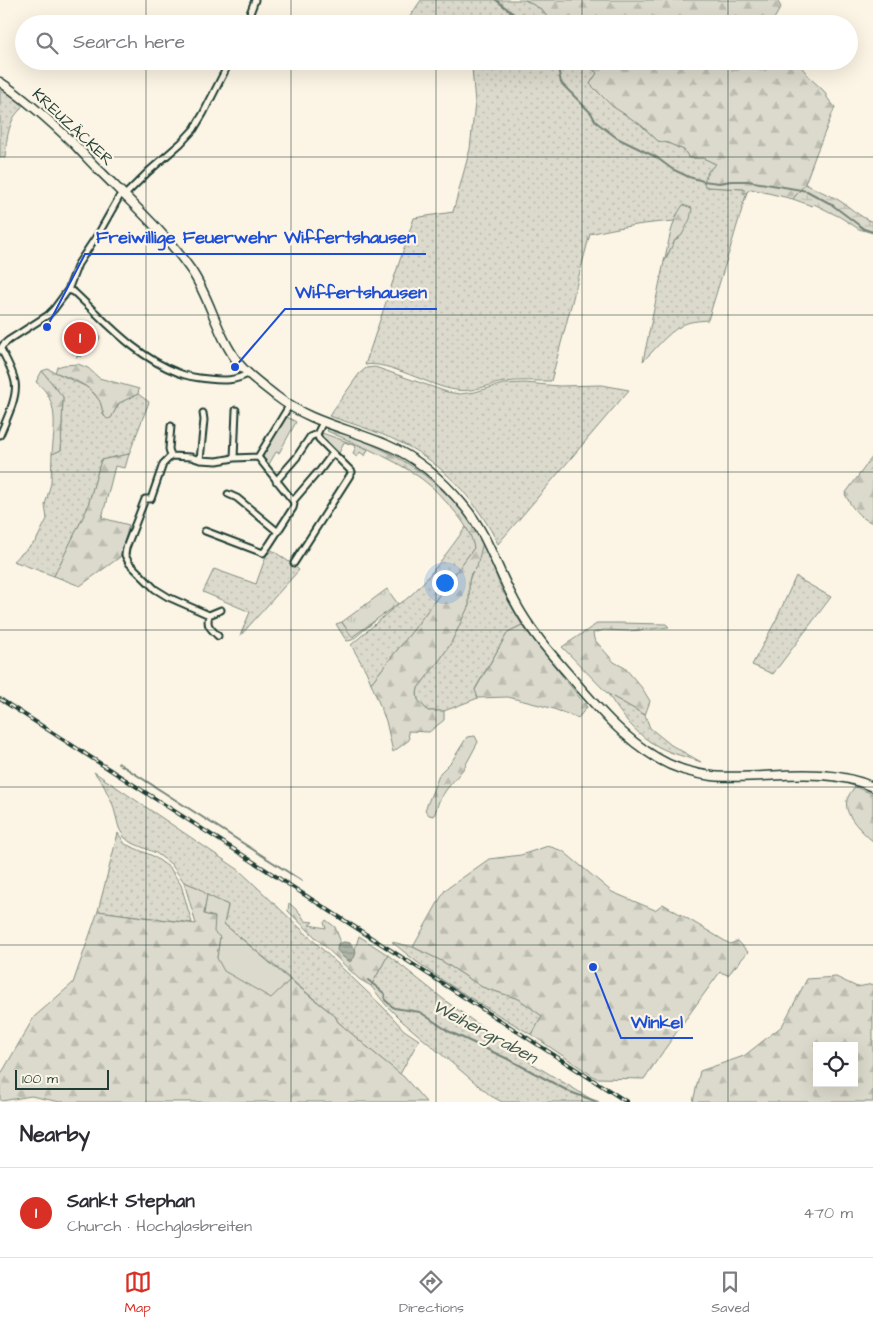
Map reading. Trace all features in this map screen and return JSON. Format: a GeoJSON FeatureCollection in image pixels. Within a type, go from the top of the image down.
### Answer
{"type":"FeatureCollection","features":[{"type":"Feature","properties":{"kind":"street"},"geometry":{"type":"LineString","coordinates":[[249,15],[255,0]]}},
{"type":"Feature","properties":{"kind":"street"},"geometry":{"type":"LineString","coordinates":[[0,435],[12,403],[16,385],[0,349],[2,345],[54,310],[68,290],[78,264],[111,212],[124,194],[194,129],[225,70]]}},
{"type":"Feature","properties":{"kind":"street","name":"KREUZÄCKER"},"geometry":{"type":"LineString","coordinates":[[0,82],[27,102],[72,142],[146,215],[165,237],[191,270],[203,291],[224,341],[240,365],[288,406],[298,412],[387,445],[418,462],[448,488],[475,520],[514,601],[538,639],[601,712],[641,748],[682,770],[714,777],[747,778],[822,775],[850,779],[873,787]]}},
{"type":"Feature","properties":{"kind":"street"},"geometry":{"type":"LineString","coordinates":[[68,290],[74,292],[115,332],[140,352],[178,373],[190,377],[213,380],[236,380],[249,373]]}},
{"type":"Feature","properties":{"kind":"street"},"geometry":{"type":"LineString","coordinates":[[258,457],[288,406]]}},
{"type":"Feature","properties":{"kind":"street"},"geometry":{"type":"LineString","coordinates":[[234,458],[236,410]]}},
{"type":"Feature","properties":{"kind":"street"},"geometry":{"type":"LineString","coordinates":[[200,460],[203,413]]}},
{"type":"Feature","properties":{"kind":"street"},"geometry":{"type":"LineString","coordinates":[[276,481],[310,437],[317,434],[324,422]]}},
{"type":"Feature","properties":{"kind":"street"},"geometry":{"type":"LineString","coordinates":[[170,426],[169,449],[171,456]]}},
{"type":"Feature","properties":{"kind":"street"},"geometry":{"type":"LineString","coordinates":[[294,563],[352,472],[319,439],[317,434]]}},
{"type":"Feature","properties":{"kind":"street"},"geometry":{"type":"LineString","coordinates":[[293,501],[333,453]]}},
{"type":"Feature","properties":{"kind":"street"},"geometry":{"type":"LineString","coordinates":[[221,610],[209,614],[168,597],[155,589],[125,555],[126,548],[145,499],[151,499],[162,464],[171,456],[217,461],[258,457]]}},
{"type":"Feature","properties":{"kind":"street"},"geometry":{"type":"LineString","coordinates":[[205,531],[263,553],[294,504],[258,457]]}},
{"type":"Feature","properties":{"kind":"street"},"geometry":{"type":"LineString","coordinates":[[228,494],[236,498],[278,532]]}},
{"type":"Feature","properties":{"kind":"street"},"geometry":{"type":"LineString","coordinates":[[209,614],[207,622],[218,636]]}},
{"type":"Feature","properties":{"kind":"green space"},"geometry":{"type":"Polygon","coordinates":[[[421,0],[525,0],[541,9],[546,15],[411,15],[421,0]]]}},
{"type":"Feature","properties":{"kind":"green space"},"geometry":{"type":"Polygon","coordinates":[[[525,0],[777,0],[781,7],[776,15],[546,15],[541,9],[525,0]]]}},
{"type":"Feature","properties":{"kind":"green space"},"geometry":{"type":"Polygon","coordinates":[[[472,70],[594,70],[597,73],[590,84],[612,106],[640,124],[658,141],[684,150],[689,158],[703,158],[717,164],[711,168],[705,178],[704,185],[708,187],[744,189],[745,193],[747,192],[708,320],[687,323],[676,329],[643,361],[664,262],[675,240],[682,235],[677,214],[675,221],[611,229],[590,234],[551,381],[511,381],[462,391],[446,388],[385,366],[365,365],[414,218],[453,212],[470,149],[475,103],[472,70]]]}},
{"type":"Feature","properties":{"kind":"green space"},"geometry":{"type":"Polygon","coordinates":[[[594,70],[804,70],[824,91],[835,107],[805,184],[793,199],[751,189],[744,194],[744,189],[708,187],[704,185],[705,178],[716,164],[703,158],[689,158],[684,150],[658,141],[641,125],[612,106],[590,84],[597,73],[594,70]]]}},
{"type":"Feature","properties":{"kind":"green space"},"geometry":{"type":"Polygon","coordinates":[[[0,86],[23,103],[9,129],[5,158],[0,157],[0,86]]]}},
{"type":"Feature","properties":{"kind":"green space"},"geometry":{"type":"Polygon","coordinates":[[[805,184],[835,198],[873,222],[873,233],[859,229],[814,204],[812,206],[793,199],[805,184]]]}},
{"type":"Feature","properties":{"kind":"green space"},"geometry":{"type":"Polygon","coordinates":[[[683,205],[692,208],[690,219],[682,235],[675,240],[664,262],[673,225],[683,205]]]}},
{"type":"Feature","properties":{"kind":"green space"},"geometry":{"type":"Polygon","coordinates":[[[82,324],[97,332],[100,337],[99,340],[87,348],[81,357],[76,357],[80,354],[77,351],[73,354],[68,336],[72,329],[82,324]]]}},
{"type":"Feature","properties":{"kind":"green space"},"geometry":{"type":"Polygon","coordinates":[[[78,364],[88,368],[99,378],[139,389],[138,394],[119,403],[111,418],[107,419],[99,400],[91,390],[55,372],[57,367],[78,364]]]}},
{"type":"Feature","properties":{"kind":"green space"},"geometry":{"type":"Polygon","coordinates":[[[375,367],[447,392],[460,394],[503,384],[525,383],[559,386],[602,385],[629,390],[498,544],[482,516],[462,490],[425,457],[391,438],[329,416],[359,374],[366,368],[375,367]]]}},
{"type":"Feature","properties":{"kind":"green space"},"geometry":{"type":"Polygon","coordinates":[[[48,369],[89,388],[100,401],[104,416],[111,418],[119,403],[138,394],[149,402],[129,454],[101,460],[87,509],[54,576],[13,561],[36,541],[47,519],[45,505],[51,483],[52,454],[61,450],[63,397],[42,371],[48,369]]]}},
{"type":"Feature","properties":{"kind":"green space"},"geometry":{"type":"Polygon","coordinates":[[[42,371],[63,397],[61,450],[52,454],[54,415],[52,406],[44,389],[36,382],[42,371]]]}},
{"type":"Feature","properties":{"kind":"green space"},"geometry":{"type":"Polygon","coordinates":[[[287,417],[296,422],[279,453],[276,452],[268,466],[263,457],[265,450],[283,420],[287,417]]]}},
{"type":"Feature","properties":{"kind":"green space"},"geometry":{"type":"Polygon","coordinates":[[[329,428],[379,448],[424,475],[461,509],[483,542],[477,567],[471,573],[469,581],[469,605],[451,643],[418,688],[418,700],[428,711],[444,711],[444,720],[429,732],[408,731],[409,740],[393,752],[386,721],[371,683],[474,548],[468,530],[433,488],[396,463],[327,431],[329,428]]]}},
{"type":"Feature","properties":{"kind":"green space"},"geometry":{"type":"Polygon","coordinates":[[[322,433],[368,449],[365,456],[360,452],[357,457],[353,454],[356,446],[344,442],[339,453],[344,457],[341,459],[323,441],[321,438],[322,433]]]}},
{"type":"Feature","properties":{"kind":"green space"},"geometry":{"type":"Polygon","coordinates":[[[129,454],[125,468],[115,466],[102,518],[129,525],[120,557],[80,586],[54,576],[87,509],[101,460],[129,454]]]}},
{"type":"Feature","properties":{"kind":"green space"},"geometry":{"type":"Polygon","coordinates":[[[873,456],[873,523],[856,512],[845,494],[873,456]]]}},
{"type":"Feature","properties":{"kind":"green space"},"geometry":{"type":"Polygon","coordinates":[[[466,527],[473,540],[474,548],[371,683],[351,645],[414,592],[434,570],[466,527]]]}},
{"type":"Feature","properties":{"kind":"green space"},"geometry":{"type":"Polygon","coordinates":[[[483,542],[501,588],[522,625],[508,632],[475,689],[478,698],[444,711],[428,711],[418,700],[418,688],[451,643],[469,605],[469,581],[483,542]]]}},
{"type":"Feature","properties":{"kind":"green space"},"geometry":{"type":"Polygon","coordinates":[[[272,550],[299,570],[240,636],[250,612],[203,592],[214,569],[256,584],[266,556],[272,550]]]}},
{"type":"Feature","properties":{"kind":"green space"},"geometry":{"type":"Polygon","coordinates":[[[796,576],[831,597],[773,674],[752,665],[776,620],[796,576]]]}},
{"type":"Feature","properties":{"kind":"green space"},"geometry":{"type":"Polygon","coordinates":[[[387,589],[398,604],[352,637],[342,622],[387,589]]]}},
{"type":"Feature","properties":{"kind":"green space"},"geometry":{"type":"Polygon","coordinates":[[[375,621],[352,640],[347,641],[336,624],[342,622],[345,627],[366,627],[375,621]]]}},
{"type":"Feature","properties":{"kind":"green space"},"geometry":{"type":"Polygon","coordinates":[[[598,623],[666,624],[669,627],[630,631],[604,630],[593,633],[594,639],[614,662],[625,668],[642,688],[650,701],[645,715],[608,694],[562,647],[598,623]]]}},
{"type":"Feature","properties":{"kind":"green space"},"geometry":{"type":"Polygon","coordinates":[[[522,625],[587,707],[578,718],[551,708],[508,697],[478,698],[475,690],[508,632],[522,625]]]}},
{"type":"Feature","properties":{"kind":"green space"},"geometry":{"type":"Polygon","coordinates":[[[608,694],[645,715],[650,728],[671,745],[701,762],[674,754],[644,737],[618,710],[608,694]]]}},
{"type":"Feature","properties":{"kind":"green space"},"geometry":{"type":"Polygon","coordinates":[[[475,736],[478,742],[464,768],[439,801],[434,816],[429,815],[425,810],[440,773],[452,761],[467,737],[475,736]]]}},
{"type":"Feature","properties":{"kind":"green space"},"geometry":{"type":"Polygon","coordinates":[[[94,772],[239,870],[382,1006],[404,1030],[419,1040],[400,1074],[338,1022],[335,1016],[224,924],[228,905],[207,895],[199,888],[184,882],[171,864],[156,853],[130,842],[124,837],[119,828],[113,805],[103,784],[94,772]]]}},
{"type":"Feature","properties":{"kind":"green space"},"geometry":{"type":"Polygon","coordinates":[[[855,787],[873,794],[873,841],[858,827],[848,812],[848,798],[855,787]]]}},
{"type":"Feature","properties":{"kind":"green space"},"geometry":{"type":"Polygon","coordinates":[[[118,833],[125,844],[153,856],[170,868],[181,885],[192,923],[98,911],[118,833]]]}},
{"type":"Feature","properties":{"kind":"green space"},"geometry":{"type":"Polygon","coordinates":[[[548,846],[563,851],[612,892],[655,910],[663,904],[730,944],[738,941],[748,952],[728,975],[720,972],[644,1079],[596,1078],[532,1035],[542,1016],[519,999],[482,987],[442,961],[413,947],[445,890],[489,859],[521,855],[548,846]]]}},
{"type":"Feature","properties":{"kind":"green space"},"geometry":{"type":"Polygon","coordinates":[[[184,882],[199,888],[207,895],[204,914],[215,917],[220,937],[217,958],[271,997],[290,980],[335,1016],[338,1022],[404,1077],[426,1102],[60,1102],[31,1096],[2,1101],[0,1099],[0,1076],[34,1017],[73,983],[98,911],[196,924],[184,882]]]}},
{"type":"Feature","properties":{"kind":"green space"},"geometry":{"type":"Polygon","coordinates":[[[207,895],[228,905],[224,924],[290,980],[271,998],[224,971],[217,958],[220,937],[214,932],[215,917],[204,914],[207,895]]]}},
{"type":"Feature","properties":{"kind":"green space"},"geometry":{"type":"Polygon","coordinates":[[[289,903],[300,913],[305,921],[313,922],[309,925],[326,928],[324,923],[326,920],[335,927],[340,940],[338,944],[356,952],[355,949],[359,936],[388,955],[371,986],[359,979],[288,911],[289,903]]]}},
{"type":"Feature","properties":{"kind":"green space"},"geometry":{"type":"Polygon","coordinates":[[[392,942],[413,947],[442,961],[482,987],[519,999],[542,1016],[532,1035],[443,980],[392,942]]]}},
{"type":"Feature","properties":{"kind":"green space"},"geometry":{"type":"Polygon","coordinates":[[[388,955],[447,1002],[531,1063],[596,1102],[502,1102],[491,1096],[403,1022],[371,986],[388,955]]]}},
{"type":"Feature","properties":{"kind":"green space"},"geometry":{"type":"Polygon","coordinates":[[[836,977],[857,987],[873,984],[873,1102],[693,1102],[700,1071],[744,1056],[782,1026],[807,979],[836,977]]]}},
{"type":"Feature","properties":{"kind":"shaded area"},"geometry":{"type":"Polygon","coordinates":[[[350,943],[355,950],[355,955],[350,962],[337,950],[338,944],[350,943]]]}},
{"type":"Feature","properties":{"kind":"waterway"},"geometry":{"type":"LineString","coordinates":[[496,0],[515,15]]}},
{"type":"Feature","properties":{"kind":"waterway"},"geometry":{"type":"LineString","coordinates":[[559,70],[561,83],[591,113],[596,122],[617,138],[656,157],[672,169],[703,181],[719,183],[748,181],[807,191],[831,204],[864,229],[873,232]]}},
{"type":"Feature","properties":{"kind":"waterway"},"geometry":{"type":"LineString","coordinates":[[118,763],[302,881]]}},
{"type":"Feature","properties":{"kind":"waterway","name":"Weihergraben"},"geometry":{"type":"LineString","coordinates":[[368,980],[385,994],[385,1000],[394,1008],[420,1012],[448,1031],[510,1060],[570,1092],[598,1102]]}},
{"type":"Feature","properties":{"kind":"railway"},"geometry":{"type":"LineString","coordinates":[[0,699],[627,1102]]}},
{"type":"Feature","properties":{"kind":"place","name":"Freiwillige Feuerwehr Wiffertshausen"},"geometry":{"type":"Point","coordinates":[47,327]}},
{"type":"Feature","properties":{"kind":"place","name":"Sankt Stephan"},"geometry":{"type":"Point","coordinates":[80,338]}},
{"type":"Feature","properties":{"kind":"place","name":"Wiffertshausen"},"geometry":{"type":"Point","coordinates":[235,367]}},
{"type":"Feature","properties":{"kind":"place","name":"Winkel"},"geometry":{"type":"Point","coordinates":[593,967]}}]}
